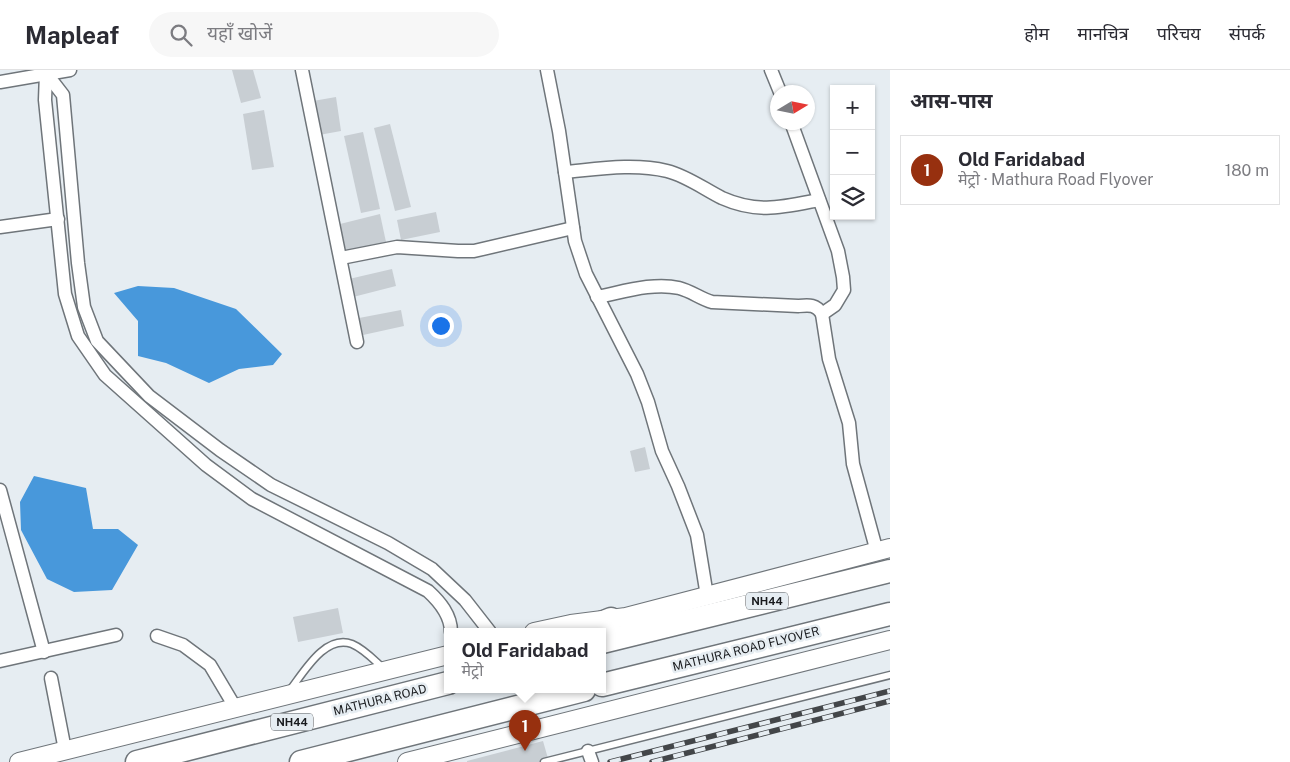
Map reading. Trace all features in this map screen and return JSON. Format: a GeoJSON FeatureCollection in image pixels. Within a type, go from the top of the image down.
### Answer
{"type":"FeatureCollection","features":[{"type":"Feature","properties":{"kind":"highway","name":"NH44"},"geometry":{"type":"LineString","coordinates":[[606,641],[890,571]]}},
{"type":"Feature","properties":{"kind":"highway","name":"MATHURA ROAD FLYOVER"},"geometry":{"type":"LineString","coordinates":[[606,684],[890,614]]}},
{"type":"Feature","properties":{"kind":"highway"},"geometry":{"type":"LineString","coordinates":[[590,628],[611,620]]}},
{"type":"Feature","properties":{"kind":"highway","name":"MATHURA ROAD"},"geometry":{"type":"LineString","coordinates":[[137,762],[444,683]]}},
{"type":"Feature","properties":{"kind":"highway"},"geometry":{"type":"LineString","coordinates":[[301,762],[572,693]]}},
{"type":"Feature","properties":{"kind":"main road"},"geometry":{"type":"LineString","coordinates":[[552,628],[611,620],[884,550]]}},
{"type":"Feature","properties":{"kind":"main road"},"geometry":{"type":"LineString","coordinates":[[407,762],[890,640]]}},
{"type":"Feature","properties":{"kind":"main road"},"geometry":{"type":"LineString","coordinates":[[19,762],[386,671],[444,654]]}},
{"type":"Feature","properties":{"kind":"street"},"geometry":{"type":"LineString","coordinates":[[0,82],[70,70]]}},
{"type":"Feature","properties":{"kind":"street"},"geometry":{"type":"LineString","coordinates":[[302,70],[357,342]]}},
{"type":"Feature","properties":{"kind":"street"},"geometry":{"type":"LineString","coordinates":[[547,70],[559,131],[575,241],[596,297],[637,374],[648,402],[662,451],[697,535],[707,596]]}},
{"type":"Feature","properties":{"kind":"street"},"geometry":{"type":"LineString","coordinates":[[771,70],[777,85]]}},
{"type":"Feature","properties":{"kind":"street"},"geometry":{"type":"LineString","coordinates":[[46,73],[45,100],[65,294],[78,336],[105,375],[206,465],[252,499],[428,590],[441,603],[451,628]]}},
{"type":"Feature","properties":{"kind":"street"},"geometry":{"type":"LineString","coordinates":[[46,73],[63,96],[78,262],[84,307],[97,341],[149,396],[220,450],[271,485],[388,543],[432,569],[465,600],[487,628]]}},
{"type":"Feature","properties":{"kind":"street"},"geometry":{"type":"LineString","coordinates":[[794,130],[838,251],[843,277],[844,290],[835,305],[822,314]]}},
{"type":"Feature","properties":{"kind":"street"},"geometry":{"type":"LineString","coordinates":[[564,172],[621,167],[668,172],[723,198],[745,206],[764,209],[819,200]]}},
{"type":"Feature","properties":{"kind":"street"},"geometry":{"type":"LineString","coordinates":[[0,227],[58,219]]}},
{"type":"Feature","properties":{"kind":"street"},"geometry":{"type":"LineString","coordinates":[[341,258],[397,247],[474,251],[573,228]]}},
{"type":"Feature","properties":{"kind":"street"},"geometry":{"type":"LineString","coordinates":[[596,297],[654,286],[667,286],[681,289],[712,302],[812,305],[818,308],[822,314],[829,359],[849,423],[856,473],[884,550]]}},
{"type":"Feature","properties":{"kind":"street"},"geometry":{"type":"LineString","coordinates":[[0,490],[3,514],[44,652]]}},
{"type":"Feature","properties":{"kind":"street"},"geometry":{"type":"LineString","coordinates":[[0,661],[116,635]]}},
{"type":"Feature","properties":{"kind":"street"},"geometry":{"type":"LineString","coordinates":[[157,636],[183,645],[210,665],[236,707]]}},
{"type":"Feature","properties":{"kind":"street"},"geometry":{"type":"LineString","coordinates":[[51,678],[65,750]]}},
{"type":"Feature","properties":{"kind":"lane"},"geometry":{"type":"LineString","coordinates":[[285,696],[315,657],[328,647],[339,642],[351,644],[364,650],[386,671]]}},
{"type":"Feature","properties":{"kind":"lane"},"geometry":{"type":"LineString","coordinates":[[544,762],[590,756],[890,674]]}},
{"type":"Feature","properties":{"kind":"water"},"geometry":{"type":"Polygon","coordinates":[[[138,286],[174,288],[236,309],[282,354],[273,365],[239,369],[209,383],[166,363],[138,356],[138,321],[114,293],[138,286]]]}},
{"type":"Feature","properties":{"kind":"water"},"geometry":{"type":"Polygon","coordinates":[[[34,476],[86,488],[93,529],[118,529],[138,545],[112,590],[74,592],[47,579],[21,530],[20,502],[34,476]]]}},
{"type":"Feature","properties":{"kind":"building"},"geometry":{"type":"Polygon","coordinates":[[[232,70],[253,70],[261,98],[241,103],[232,70]]]}},
{"type":"Feature","properties":{"kind":"building"},"geometry":{"type":"Polygon","coordinates":[[[336,97],[341,131],[319,135],[313,101],[336,97]]]}},
{"type":"Feature","properties":{"kind":"building"},"geometry":{"type":"Polygon","coordinates":[[[264,110],[274,167],[252,170],[243,114],[264,110]]]}},
{"type":"Feature","properties":{"kind":"building"},"geometry":{"type":"Polygon","coordinates":[[[390,124],[411,207],[395,211],[374,128],[390,124]]]}},
{"type":"Feature","properties":{"kind":"building"},"geometry":{"type":"Polygon","coordinates":[[[363,132],[380,209],[361,213],[344,136],[363,132]]]}},
{"type":"Feature","properties":{"kind":"building"},"geometry":{"type":"Polygon","coordinates":[[[436,212],[440,232],[401,240],[397,220],[436,212]]]}},
{"type":"Feature","properties":{"kind":"building"},"geometry":{"type":"Polygon","coordinates":[[[380,214],[386,242],[346,251],[340,224],[380,214]]]}},
{"type":"Feature","properties":{"kind":"building"},"geometry":{"type":"Polygon","coordinates":[[[392,269],[396,286],[353,297],[349,279],[392,269]]]}},
{"type":"Feature","properties":{"kind":"building"},"geometry":{"type":"Polygon","coordinates":[[[401,310],[404,326],[363,335],[359,318],[401,310]]]}},
{"type":"Feature","properties":{"kind":"building"},"geometry":{"type":"Polygon","coordinates":[[[645,447],[650,469],[635,472],[630,451],[645,447]]]}},
{"type":"Feature","properties":{"kind":"building"},"geometry":{"type":"Polygon","coordinates":[[[338,608],[343,633],[298,642],[293,617],[338,608]]]}},
{"type":"Feature","properties":{"kind":"building"},"geometry":{"type":"Polygon","coordinates":[[[543,741],[549,762],[467,762],[467,761],[543,741]]]}},
{"type":"Feature","properties":{"kind":"railway"},"geometry":{"type":"LineString","coordinates":[[610,762],[890,691]]}},
{"type":"Feature","properties":{"kind":"railway"},"geometry":{"type":"LineString","coordinates":[[652,762],[890,701]]}},
{"type":"Feature","properties":{"kind":"place","name":"Old Faridabad"},"geometry":{"type":"Point","coordinates":[525,751]}}]}
